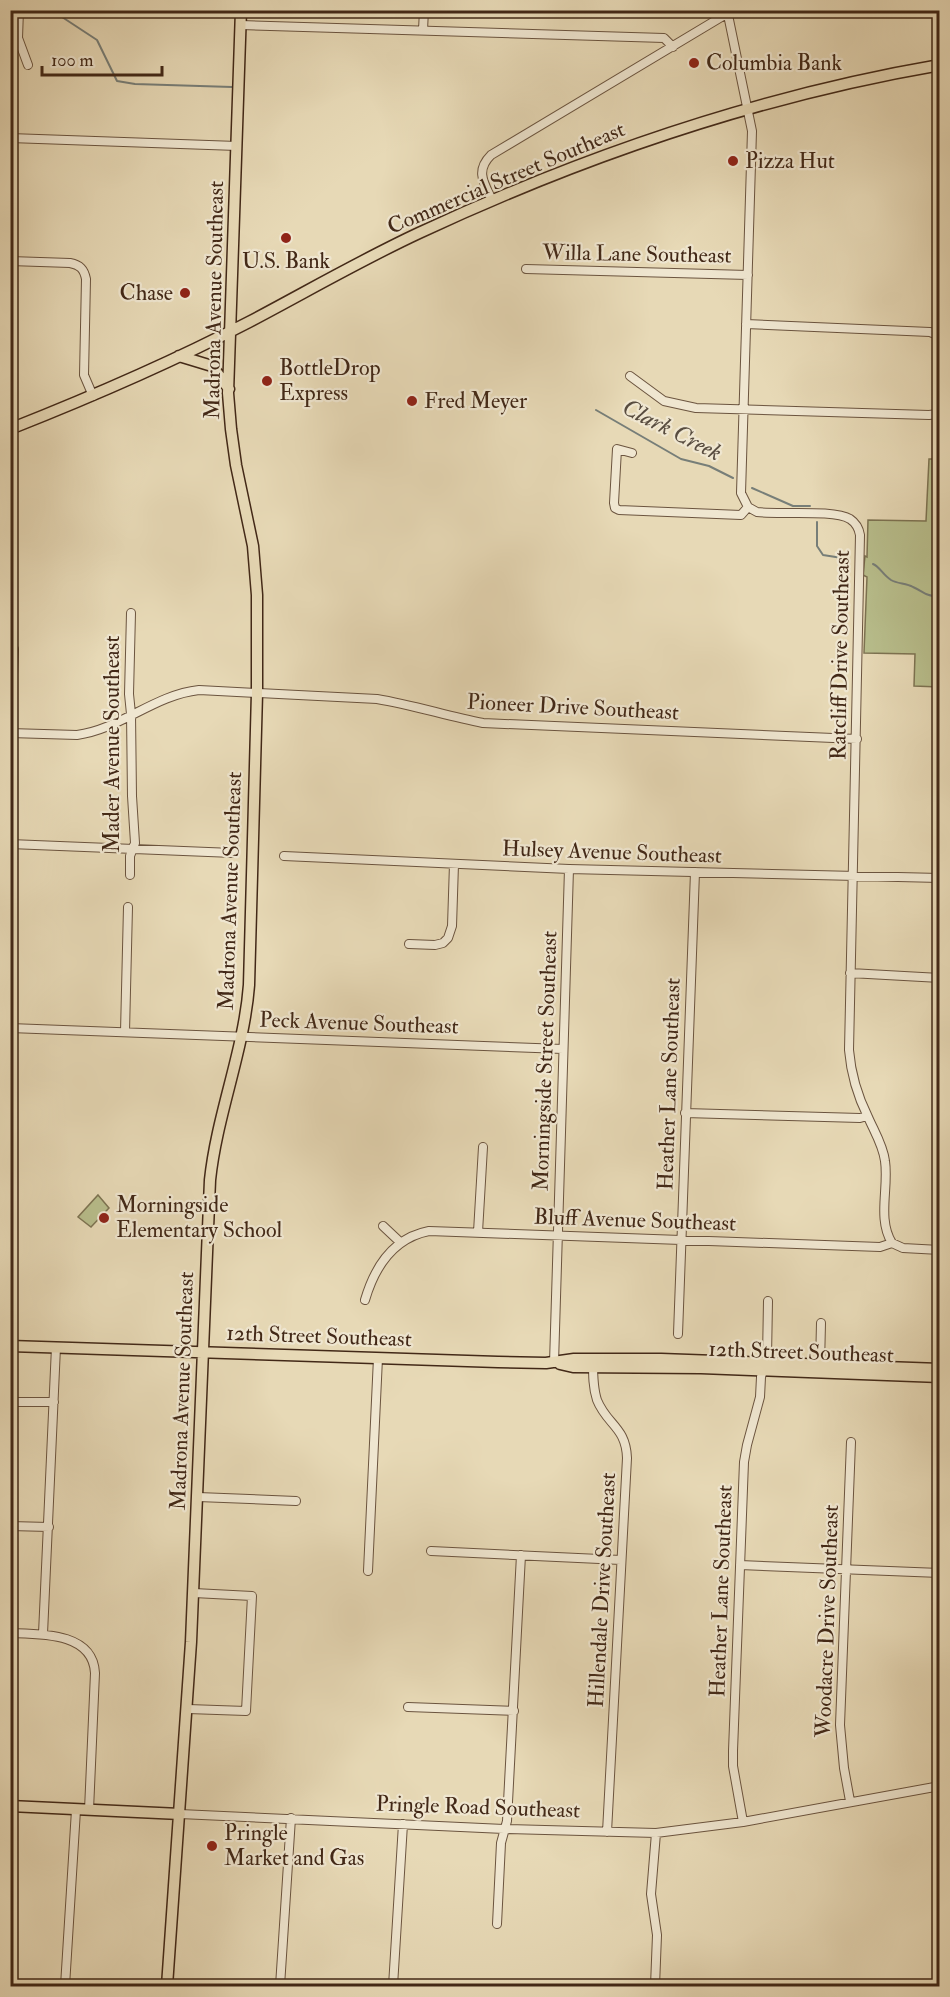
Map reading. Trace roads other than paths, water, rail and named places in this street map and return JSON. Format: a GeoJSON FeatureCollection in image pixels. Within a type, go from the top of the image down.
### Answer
{"type":"FeatureCollection","features":[{"type":"Feature","properties":{"kind":"main road","name":"Madrona Avenue Southeast"},"geometry":{"type":"LineString","coordinates":[[167,1986],[188,1708],[211,1166],[242,1036],[249,985],[257,693],[257,595],[249,518],[236,465],[231,429],[229,389],[241,10]]}},
{"type":"Feature","properties":{"kind":"main road","name":"Commercial Street Southeast"},"geometry":{"type":"LineString","coordinates":[[10,429],[93,396],[179,356],[417,234],[492,201],[663,135],[746,108],[880,76],[939,65]]}},
{"type":"Feature","properties":{"kind":"main road"},"geometry":{"type":"LineString","coordinates":[[179,356],[212,366],[229,389]]}},
{"type":"Feature","properties":{"kind":"main road","name":"12th Street Southeast"},"geometry":{"type":"LineString","coordinates":[[10,1346],[554,1363],[573,1367],[593,1363],[764,1367],[939,1377]]}},
{"type":"Feature","properties":{"kind":"main road","name":"12th Street Southeast"},"geometry":{"type":"LineString","coordinates":[[764,1367],[820,1365],[939,1369]]}},
{"type":"Feature","properties":{"kind":"main road","name":"Pringle Road Southeast"},"geometry":{"type":"LineString","coordinates":[[10,1806],[180,1814]]}},
{"type":"Feature","properties":{"kind":"street"},"geometry":{"type":"LineString","coordinates":[[19,10],[18,38],[28,65]]}},
{"type":"Feature","properties":{"kind":"street"},"geometry":{"type":"LineString","coordinates":[[423,30],[424,10]]}},
{"type":"Feature","properties":{"kind":"street"},"geometry":{"type":"LineString","coordinates":[[492,201],[482,176],[485,161],[491,155],[729,12],[752,131],[741,493],[748,507],[741,515],[619,510],[615,508],[614,503],[617,449],[632,453]]}},
{"type":"Feature","properties":{"kind":"street"},"geometry":{"type":"LineString","coordinates":[[241,25],[664,38],[673,47]]}},
{"type":"Feature","properties":{"kind":"street"},"geometry":{"type":"LineString","coordinates":[[10,138],[237,146]]}},
{"type":"Feature","properties":{"kind":"street"},"geometry":{"type":"LineString","coordinates":[[10,261],[70,263],[77,264],[81,268],[86,279],[84,375],[93,396]]}},
{"type":"Feature","properties":{"kind":"street","name":"Willa Lane Southeast"},"geometry":{"type":"LineString","coordinates":[[526,269],[748,274]]}},
{"type":"Feature","properties":{"kind":"street"},"geometry":{"type":"LineString","coordinates":[[746,324],[930,332],[939,335]]}},
{"type":"Feature","properties":{"kind":"street"},"geometry":{"type":"LineString","coordinates":[[630,376],[664,401],[696,408],[928,415],[938,412]]}},
{"type":"Feature","properties":{"kind":"street","name":"Ratcliff Drive Southeast"},"geometry":{"type":"LineString","coordinates":[[748,507],[768,514],[837,515],[850,519],[859,529],[861,543],[850,973],[850,1063],[855,1086],[884,1153],[886,1175],[884,1220],[892,1244]]}},
{"type":"Feature","properties":{"kind":"street","name":"Mader Avenue Southeast"},"geometry":{"type":"LineString","coordinates":[[130,875],[130,856],[135,828],[132,802],[132,714],[129,694],[131,613]]}},
{"type":"Feature","properties":{"kind":"street"},"geometry":{"type":"LineString","coordinates":[[10,752],[14,649]]}},
{"type":"Feature","properties":{"kind":"street","name":"Pioneer Drive Southeast"},"geometry":{"type":"LineString","coordinates":[[11,733],[87,734],[112,725],[170,696],[199,690],[377,699],[483,723],[857,739]]}},
{"type":"Feature","properties":{"kind":"street"},"geometry":{"type":"LineString","coordinates":[[10,844],[233,853]]}},
{"type":"Feature","properties":{"kind":"street","name":"Hulsey Avenue Southeast"},"geometry":{"type":"LineString","coordinates":[[284,856],[569,869],[939,878]]}},
{"type":"Feature","properties":{"kind":"street"},"geometry":{"type":"LineString","coordinates":[[408,944],[435,945],[443,943],[448,938],[452,926],[454,864]]}},
{"type":"Feature","properties":{"kind":"street","name":"Morningside Street Southeast"},"geometry":{"type":"LineString","coordinates":[[554,1363],[569,869]]}},
{"type":"Feature","properties":{"kind":"street","name":"Heather Lane Southeast"},"geometry":{"type":"LineString","coordinates":[[678,1334],[695,872]]}},
{"type":"Feature","properties":{"kind":"street"},"geometry":{"type":"LineString","coordinates":[[124,1032],[128,907]]}},
{"type":"Feature","properties":{"kind":"street"},"geometry":{"type":"LineString","coordinates":[[850,973],[939,978]]}},
{"type":"Feature","properties":{"kind":"street","name":"Peck Avenue Southeast"},"geometry":{"type":"LineString","coordinates":[[10,1028],[563,1049]]}},
{"type":"Feature","properties":{"kind":"street"},"geometry":{"type":"LineString","coordinates":[[685,1113],[860,1118],[867,1116]]}},
{"type":"Feature","properties":{"kind":"street"},"geometry":{"type":"LineString","coordinates":[[478,1232],[483,1147]]}},
{"type":"Feature","properties":{"kind":"street"},"geometry":{"type":"LineString","coordinates":[[383,1226],[400,1242]]}},
{"type":"Feature","properties":{"kind":"street","name":"Bluff Avenue Southeast"},"geometry":{"type":"LineString","coordinates":[[365,1300],[374,1274],[400,1242],[429,1231],[880,1247],[892,1244],[903,1248],[939,1250]]}},
{"type":"Feature","properties":{"kind":"street","name":"Heather Lane Southeast"},"geometry":{"type":"LineString","coordinates":[[743,1822],[733,1751],[744,1462],[760,1397],[768,1301]]}},
{"type":"Feature","properties":{"kind":"street"},"geometry":{"type":"LineString","coordinates":[[820,1365],[821,1323]]}},
{"type":"Feature","properties":{"kind":"street"},"geometry":{"type":"LineString","coordinates":[[43,1635],[56,1347]]}},
{"type":"Feature","properties":{"kind":"street"},"geometry":{"type":"LineString","coordinates":[[368,1571],[378,1358]]}},
{"type":"Feature","properties":{"kind":"street","name":"Hillendale Drive Southeast"},"geometry":{"type":"LineString","coordinates":[[593,1363],[593,1380],[597,1400],[624,1437],[626,1444],[607,1832]]}},
{"type":"Feature","properties":{"kind":"street"},"geometry":{"type":"LineString","coordinates":[[10,1402],[54,1402]]}},
{"type":"Feature","properties":{"kind":"street","name":"Woodacre Drive Southeast"},"geometry":{"type":"LineString","coordinates":[[850,1801],[840,1725],[851,1442]]}},
{"type":"Feature","properties":{"kind":"street"},"geometry":{"type":"LineString","coordinates":[[198,1497],[296,1501]]}},
{"type":"Feature","properties":{"kind":"street"},"geometry":{"type":"LineString","coordinates":[[10,1526],[49,1527]]}},
{"type":"Feature","properties":{"kind":"street"},"geometry":{"type":"LineString","coordinates":[[430,1551],[621,1560]]}},
{"type":"Feature","properties":{"kind":"street"},"geometry":{"type":"LineString","coordinates":[[497,1924],[501,1843],[507,1821],[521,1555]]}},
{"type":"Feature","properties":{"kind":"street"},"geometry":{"type":"LineString","coordinates":[[740,1565],[939,1572]]}},
{"type":"Feature","properties":{"kind":"street"},"geometry":{"type":"LineString","coordinates":[[188,1708],[246,1711],[252,1596],[194,1593]]}},
{"type":"Feature","properties":{"kind":"street"},"geometry":{"type":"LineString","coordinates":[[10,1633],[57,1636],[77,1644],[90,1654],[96,1673],[89,1810]]}},
{"type":"Feature","properties":{"kind":"street"},"geometry":{"type":"LineString","coordinates":[[408,1707],[514,1711]]}},
{"type":"Feature","properties":{"kind":"street"},"geometry":{"type":"LineString","coordinates":[[939,1753],[939,1786]]}},
{"type":"Feature","properties":{"kind":"street","name":"Pringle Road Southeast"},"geometry":{"type":"LineString","coordinates":[[180,1814],[504,1829],[656,1833],[743,1822],[939,1786]]}},
{"type":"Feature","properties":{"kind":"street"},"geometry":{"type":"LineString","coordinates":[[65,1986],[76,1810]]}},
{"type":"Feature","properties":{"kind":"street"},"geometry":{"type":"LineString","coordinates":[[280,1986],[291,1818]]}},
{"type":"Feature","properties":{"kind":"street"},"geometry":{"type":"LineString","coordinates":[[393,1986],[403,1824]]}},
{"type":"Feature","properties":{"kind":"street"},"geometry":{"type":"LineString","coordinates":[[655,1986],[657,1935],[651,1894],[656,1833]]}},
{"type":"Feature","properties":{"kind":"waterway","name":"Clark Creek"},"geometry":{"type":"LineString","coordinates":[[60,10],[62,17],[97,40],[117,81],[135,84],[232,87]]}},
{"type":"Feature","properties":{"kind":"waterway","name":"Clark Creek"},"geometry":{"type":"LineString","coordinates":[[596,410],[681,459],[709,466],[733,478]]}},
{"type":"Feature","properties":{"kind":"waterway","name":"Clark Creek"},"geometry":{"type":"LineString","coordinates":[[752,488],[793,506],[810,506]]}},
{"type":"Feature","properties":{"kind":"waterway","name":"Clark Creek"},"geometry":{"type":"LineString","coordinates":[[817,522],[817,546],[823,555],[842,558]]}},
{"type":"Feature","properties":{"kind":"waterway","name":"Clark Creek"},"geometry":{"type":"LineString","coordinates":[[873,564],[891,580],[927,595],[940,597]]}},
{"type":"Feature","properties":{"kind":"place","name":"Columbia Bank"},"geometry":{"type":"Point","coordinates":[694,63]}},
{"type":"Feature","properties":{"kind":"place","name":"Pizza Hut"},"geometry":{"type":"Point","coordinates":[733,161]}},
{"type":"Feature","properties":{"kind":"place","name":"U.S. Bank"},"geometry":{"type":"Point","coordinates":[286,238]}},
{"type":"Feature","properties":{"kind":"place","name":"Chase"},"geometry":{"type":"Point","coordinates":[185,293]}},
{"type":"Feature","properties":{"kind":"place","name":"BottleDrop Express"},"geometry":{"type":"Point","coordinates":[267,381]}},
{"type":"Feature","properties":{"kind":"place","name":"Fred Meyer"},"geometry":{"type":"Point","coordinates":[412,401]}},
{"type":"Feature","properties":{"kind":"place","name":"Morningside Elementary School"},"geometry":{"type":"Point","coordinates":[104,1218]}},
{"type":"Feature","properties":{"kind":"place","name":"Pringle Market and Gas"},"geometry":{"type":"Point","coordinates":[212,1846]}}]}
